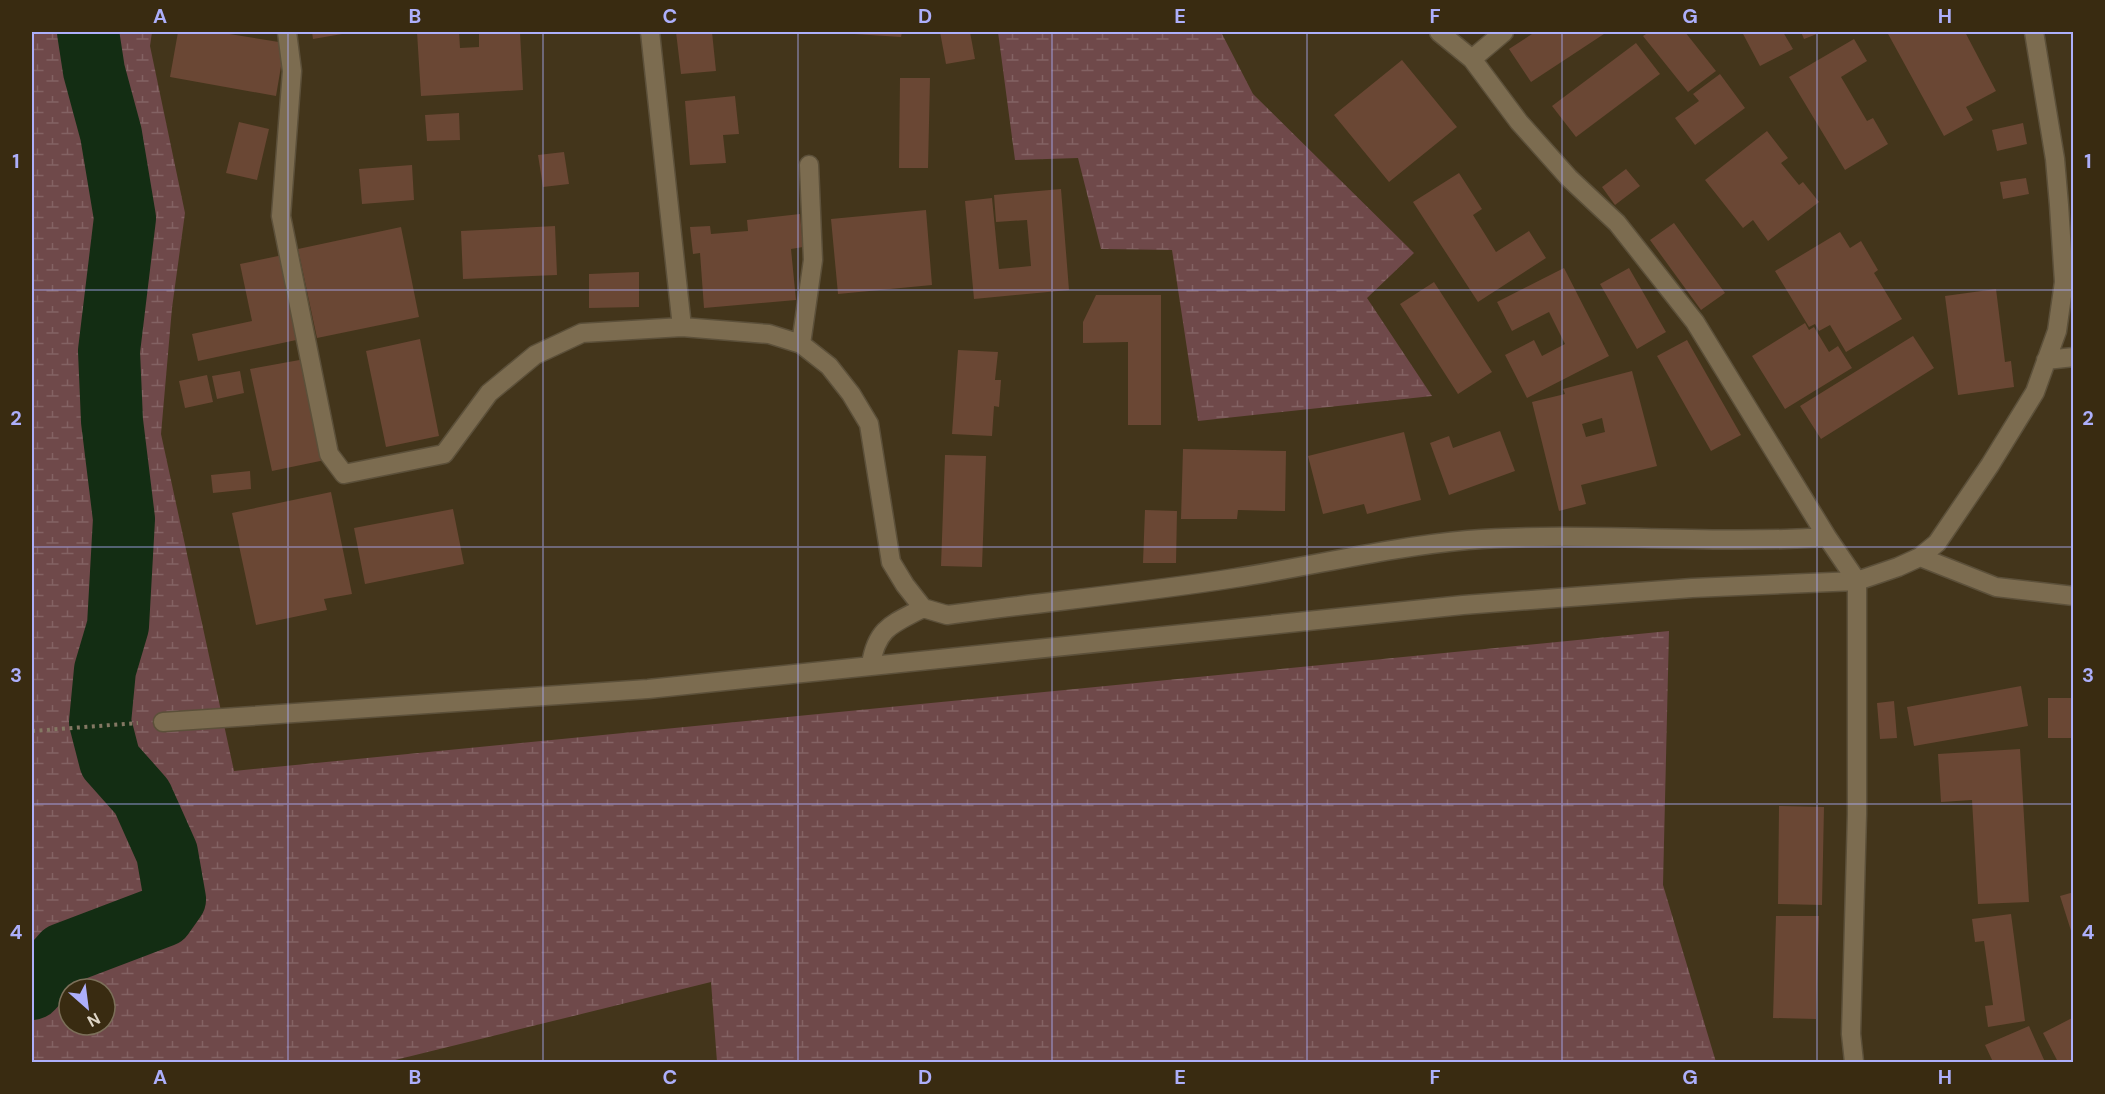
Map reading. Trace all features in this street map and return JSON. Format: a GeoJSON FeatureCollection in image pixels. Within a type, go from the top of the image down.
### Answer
{"type":"FeatureCollection","features":[{"type":"Feature","properties":{"kind":"street"},"geometry":{"type":"LineString","coordinates":[[287,32],[292,71],[281,216],[328,454],[344,474],[444,454],[489,393],[535,355],[582,333],[682,327],[769,334],[801,344],[829,366],[869,424],[891,562],[923,608],[947,615],[1238,578],[1362,554],[1466,540],[1531,536],[1623,536],[1769,541],[1827,537]]}},
{"type":"Feature","properties":{"kind":"street"},"geometry":{"type":"LineString","coordinates":[[650,32],[682,327]]}},
{"type":"Feature","properties":{"kind":"street"},"geometry":{"type":"LineString","coordinates":[[1439,32],[1472,59],[1519,122],[1569,178],[1617,223],[1695,322],[1827,537],[1857,581],[1857,814],[1851,1034],[1854,1062]]}},
{"type":"Feature","properties":{"kind":"street"},"geometry":{"type":"LineString","coordinates":[[1472,59],[1504,32]]}},
{"type":"Feature","properties":{"kind":"street"},"geometry":{"type":"LineString","coordinates":[[163,722],[648,689],[872,664],[1463,605],[1692,588],[1857,581],[1920,557],[1937,543],[1990,465],[2035,392],[2057,331],[2064,282],[2055,159],[2034,32]]}},
{"type":"Feature","properties":{"kind":"street"},"geometry":{"type":"LineString","coordinates":[[801,344],[813,260],[809,165]]}},
{"type":"Feature","properties":{"kind":"street"},"geometry":{"type":"LineString","coordinates":[[2046,360],[2073,357]]}},
{"type":"Feature","properties":{"kind":"street"},"geometry":{"type":"LineString","coordinates":[[1920,557],[1996,587],[2073,596]]}},
{"type":"Feature","properties":{"kind":"street"},"geometry":{"type":"LineString","coordinates":[[872,664],[874,644],[885,628],[923,608]]}},
{"type":"Feature","properties":{"kind":"path"},"geometry":{"type":"LineString","coordinates":[[32,731],[131,723]]}},
{"type":"Feature","properties":{"kind":"green space"},"geometry":{"type":"Polygon","coordinates":[[[32,32],[152,32],[150,46],[185,213],[172,308],[161,434],[234,771],[1669,631],[1663,885],[1716,1062],[717,1062],[711,982],[387,1062],[32,1062],[32,32]]]}},
{"type":"Feature","properties":{"kind":"green space"},"geometry":{"type":"Polygon","coordinates":[[[998,32],[1221,32],[1253,94],[1414,253],[1367,298],[1432,396],[1198,421],[1172,250],[1101,249],[1078,158],[1015,160],[998,32]]]}},
{"type":"Feature","properties":{"kind":"building"},"geometry":{"type":"Polygon","coordinates":[[[178,32],[217,32],[285,43],[276,96],[170,77],[178,32]]]}},
{"type":"Feature","properties":{"kind":"building"},"geometry":{"type":"Polygon","coordinates":[[[312,32],[348,32],[348,33],[313,39],[312,32]]]}},
{"type":"Feature","properties":{"kind":"building"},"geometry":{"type":"Polygon","coordinates":[[[417,32],[459,32],[460,48],[479,47],[479,32],[520,32],[523,90],[421,96],[417,32]]]}},
{"type":"Feature","properties":{"kind":"building"},"geometry":{"type":"Polygon","coordinates":[[[676,32],[712,32],[716,71],[681,74],[676,32]]]}},
{"type":"Feature","properties":{"kind":"building"},"geometry":{"type":"Polygon","coordinates":[[[823,32],[902,32],[901,37],[823,32]]]}},
{"type":"Feature","properties":{"kind":"building"},"geometry":{"type":"Polygon","coordinates":[[[940,32],[970,32],[975,59],[946,64],[940,32]]]}},
{"type":"Feature","properties":{"kind":"building"},"geometry":{"type":"Polygon","coordinates":[[[1535,32],[1607,32],[1531,82],[1509,49],[1535,32]]]}},
{"type":"Feature","properties":{"kind":"building"},"geometry":{"type":"Polygon","coordinates":[[[1649,32],[1685,32],[1716,71],[1688,92],[1643,36],[1649,32]]]}},
{"type":"Feature","properties":{"kind":"building"},"geometry":{"type":"Polygon","coordinates":[[[1742,32],[1783,32],[1793,49],[1760,66],[1742,32]]]}},
{"type":"Feature","properties":{"kind":"building"},"geometry":{"type":"Polygon","coordinates":[[[1801,32],[1822,32],[1804,39],[1801,32]]]}},
{"type":"Feature","properties":{"kind":"building"},"geometry":{"type":"Polygon","coordinates":[[[1887,32],[1965,32],[1996,91],[1966,107],[1973,120],[1944,136],[1887,32]]]}},
{"type":"Feature","properties":{"kind":"building"},"geometry":{"type":"Polygon","coordinates":[[[1854,39],[1867,61],[1841,77],[1867,121],[1873,118],[1888,144],[1845,170],[1789,77],[1854,39]]]}},
{"type":"Feature","properties":{"kind":"building"},"geometry":{"type":"Polygon","coordinates":[[[1636,43],[1660,74],[1576,137],[1552,106],[1636,43]]]}},
{"type":"Feature","properties":{"kind":"building"},"geometry":{"type":"Polygon","coordinates":[[[1402,60],[1457,127],[1389,182],[1334,115],[1402,60]]]}},
{"type":"Feature","properties":{"kind":"building"},"geometry":{"type":"Polygon","coordinates":[[[1720,74],[1745,108],[1695,145],[1675,118],[1699,101],[1693,94],[1720,74]]]}},
{"type":"Feature","properties":{"kind":"building"},"geometry":{"type":"Polygon","coordinates":[[[900,78],[930,78],[928,168],[899,168],[900,78]]]}},
{"type":"Feature","properties":{"kind":"building"},"geometry":{"type":"Polygon","coordinates":[[[735,96],[739,134],[723,135],[726,163],[690,165],[685,101],[735,96]]]}},
{"type":"Feature","properties":{"kind":"building"},"geometry":{"type":"Polygon","coordinates":[[[459,113],[460,140],[427,141],[425,115],[459,113]]]}},
{"type":"Feature","properties":{"kind":"building"},"geometry":{"type":"Polygon","coordinates":[[[239,122],[269,129],[257,180],[226,173],[239,122]]]}},
{"type":"Feature","properties":{"kind":"building"},"geometry":{"type":"Polygon","coordinates":[[[2023,123],[2027,144],[1997,151],[1992,130],[2023,123]]]}},
{"type":"Feature","properties":{"kind":"building"},"geometry":{"type":"Polygon","coordinates":[[[1767,131],[1788,158],[1781,163],[1799,185],[1803,182],[1819,202],[1768,241],[1753,220],[1743,228],[1705,180],[1767,131]]]}},
{"type":"Feature","properties":{"kind":"building"},"geometry":{"type":"Polygon","coordinates":[[[564,152],[569,184],[543,187],[538,155],[564,152]]]}},
{"type":"Feature","properties":{"kind":"building"},"geometry":{"type":"Polygon","coordinates":[[[412,165],[414,200],[362,204],[359,169],[412,165]]]}},
{"type":"Feature","properties":{"kind":"building"},"geometry":{"type":"Polygon","coordinates":[[[1626,169],[1640,186],[1615,205],[1602,187],[1626,169]]]}},
{"type":"Feature","properties":{"kind":"building"},"geometry":{"type":"Polygon","coordinates":[[[1459,173],[1482,209],[1473,215],[1496,252],[1529,231],[1546,258],[1478,302],[1413,202],[1459,173]]]}},
{"type":"Feature","properties":{"kind":"building"},"geometry":{"type":"Polygon","coordinates":[[[2026,178],[2029,194],[2003,199],[2000,182],[2026,178]]]}},
{"type":"Feature","properties":{"kind":"building"},"geometry":{"type":"Polygon","coordinates":[[[1061,189],[1069,290],[974,299],[965,201],[992,198],[999,269],[1031,266],[1027,220],[996,222],[994,195],[1061,189]]]}},
{"type":"Feature","properties":{"kind":"building"},"geometry":{"type":"Polygon","coordinates":[[[926,210],[932,285],[838,294],[831,219],[926,210]]]}},
{"type":"Feature","properties":{"kind":"building"},"geometry":{"type":"Polygon","coordinates":[[[800,214],[803,247],[791,249],[796,300],[704,308],[700,253],[693,254],[690,227],[710,226],[711,234],[748,231],[747,220],[800,214]]]}},
{"type":"Feature","properties":{"kind":"building"},"geometry":{"type":"Polygon","coordinates":[[[1674,223],[1725,293],[1701,310],[1650,240],[1674,223]]]}},
{"type":"Feature","properties":{"kind":"building"},"geometry":{"type":"Polygon","coordinates":[[[555,226],[557,275],[463,279],[461,231],[555,226]]]}},
{"type":"Feature","properties":{"kind":"building"},"geometry":{"type":"Polygon","coordinates":[[[401,227],[419,317],[317,338],[298,249],[401,227]]]}},
{"type":"Feature","properties":{"kind":"building"},"geometry":{"type":"Polygon","coordinates":[[[1840,232],[1850,248],[1861,241],[1878,270],[1874,273],[1902,319],[1846,352],[1830,325],[1819,331],[1815,324],[1809,327],[1775,271],[1840,232]]]}},
{"type":"Feature","properties":{"kind":"building"},"geometry":{"type":"Polygon","coordinates":[[[283,255],[301,339],[198,361],[192,334],[252,321],[240,264],[283,255]]]}},
{"type":"Feature","properties":{"kind":"building"},"geometry":{"type":"Polygon","coordinates":[[[1564,268],[1609,356],[1527,398],[1505,355],[1534,340],[1542,356],[1565,344],[1549,312],[1512,331],[1497,302],[1564,268]]]}},
{"type":"Feature","properties":{"kind":"building"},"geometry":{"type":"Polygon","coordinates":[[[1629,268],[1666,332],[1637,349],[1600,284],[1629,268]]]}},
{"type":"Feature","properties":{"kind":"building"},"geometry":{"type":"Polygon","coordinates":[[[639,272],[639,307],[589,308],[589,274],[639,272]]]}},
{"type":"Feature","properties":{"kind":"building"},"geometry":{"type":"Polygon","coordinates":[[[1434,282],[1492,372],[1458,394],[1400,304],[1434,282]]]}},
{"type":"Feature","properties":{"kind":"building"},"geometry":{"type":"Polygon","coordinates":[[[1996,289],[2005,362],[2011,361],[2014,387],[1958,395],[1945,296],[1996,289]]]}},
{"type":"Feature","properties":{"kind":"building"},"geometry":{"type":"Polygon","coordinates":[[[1096,295],[1161,295],[1161,425],[1128,425],[1128,342],[1083,343],[1083,322],[1096,295]]]}},
{"type":"Feature","properties":{"kind":"building"},"geometry":{"type":"Polygon","coordinates":[[[1805,323],[1809,330],[1814,327],[1829,352],[1838,346],[1852,368],[1785,409],[1752,356],[1805,323]]]}},
{"type":"Feature","properties":{"kind":"building"},"geometry":{"type":"Polygon","coordinates":[[[1913,336],[1934,368],[1821,439],[1800,406],[1913,336]]]}},
{"type":"Feature","properties":{"kind":"building"},"geometry":{"type":"Polygon","coordinates":[[[420,339],[439,436],[386,447],[366,351],[420,339]]]}},
{"type":"Feature","properties":{"kind":"building"},"geometry":{"type":"Polygon","coordinates":[[[1687,340],[1741,435],[1711,451],[1657,356],[1687,340]]]}},
{"type":"Feature","properties":{"kind":"building"},"geometry":{"type":"Polygon","coordinates":[[[958,350],[998,352],[995,380],[1001,380],[999,407],[994,406],[992,436],[952,434],[958,350]]]}},
{"type":"Feature","properties":{"kind":"building"},"geometry":{"type":"Polygon","coordinates":[[[305,359],[325,460],[272,471],[250,369],[305,359]]]}},
{"type":"Feature","properties":{"kind":"building"},"geometry":{"type":"Polygon","coordinates":[[[240,371],[244,393],[217,399],[212,376],[240,371]]]}},
{"type":"Feature","properties":{"kind":"building"},"geometry":{"type":"Polygon","coordinates":[[[1632,371],[1657,466],[1581,485],[1586,504],[1559,511],[1532,402],[1565,394],[1563,389],[1632,371]],[[1602,418],[1582,424],[1586,437],[1605,432],[1602,418]]]}},
{"type":"Feature","properties":{"kind":"building"},"geometry":{"type":"Polygon","coordinates":[[[207,375],[213,402],[185,408],[179,381],[207,375]]]}},
{"type":"Feature","properties":{"kind":"building"},"geometry":{"type":"Polygon","coordinates":[[[1500,431],[1515,471],[1449,495],[1430,443],[1449,436],[1453,448],[1500,431]]]}},
{"type":"Feature","properties":{"kind":"building"},"geometry":{"type":"Polygon","coordinates":[[[1404,432],[1421,500],[1367,514],[1364,504],[1323,514],[1308,456],[1404,432]]]}},
{"type":"Feature","properties":{"kind":"building"},"geometry":{"type":"Polygon","coordinates":[[[1183,449],[1286,451],[1285,511],[1238,510],[1237,519],[1181,519],[1183,449]]]}},
{"type":"Feature","properties":{"kind":"building"},"geometry":{"type":"Polygon","coordinates":[[[945,455],[986,456],[982,567],[941,566],[945,455]]]}},
{"type":"Feature","properties":{"kind":"building"},"geometry":{"type":"Polygon","coordinates":[[[250,471],[251,489],[213,493],[211,475],[250,471]]]}},
{"type":"Feature","properties":{"kind":"building"},"geometry":{"type":"Polygon","coordinates":[[[331,492],[352,594],[324,599],[327,610],[256,625],[232,513],[331,492]]]}},
{"type":"Feature","properties":{"kind":"building"},"geometry":{"type":"Polygon","coordinates":[[[453,509],[464,564],[365,584],[354,528],[453,509]]]}},
{"type":"Feature","properties":{"kind":"building"},"geometry":{"type":"Polygon","coordinates":[[[1145,510],[1177,511],[1176,563],[1143,563],[1145,510]]]}},
{"type":"Feature","properties":{"kind":"building"},"geometry":{"type":"Polygon","coordinates":[[[2021,686],[2028,726],[1914,746],[1907,707],[2021,686]]]}},
{"type":"Feature","properties":{"kind":"building"},"geometry":{"type":"Polygon","coordinates":[[[2048,698],[2074,698],[2074,738],[2048,738],[2048,698]]]}},
{"type":"Feature","properties":{"kind":"building"},"geometry":{"type":"Polygon","coordinates":[[[1894,701],[1897,738],[1880,739],[1877,703],[1894,701]]]}},
{"type":"Feature","properties":{"kind":"building"},"geometry":{"type":"Polygon","coordinates":[[[2020,749],[2029,902],[1978,904],[1972,800],[1941,802],[1938,754],[2020,749]]]}},
{"type":"Feature","properties":{"kind":"building"},"geometry":{"type":"Polygon","coordinates":[[[1779,806],[1824,807],[1822,905],[1778,904],[1779,806]]]}},
{"type":"Feature","properties":{"kind":"building"},"geometry":{"type":"Polygon","coordinates":[[[2074,892],[2074,937],[2073,937],[2060,896],[2074,892]]]}},
{"type":"Feature","properties":{"kind":"building"},"geometry":{"type":"Polygon","coordinates":[[[2011,914],[2025,1021],[1988,1027],[1985,1006],[1993,1005],[1984,941],[1975,942],[1972,919],[2011,914]]]}},
{"type":"Feature","properties":{"kind":"building"},"geometry":{"type":"Polygon","coordinates":[[[1776,916],[1819,916],[1816,1019],[1773,1018],[1776,916]]]}},
{"type":"Feature","properties":{"kind":"building"},"geometry":{"type":"Polygon","coordinates":[[[2074,1017],[2074,1062],[2058,1062],[2043,1033],[2074,1017]]]}},
{"type":"Feature","properties":{"kind":"building"},"geometry":{"type":"Polygon","coordinates":[[[2029,1026],[2045,1062],[1993,1062],[1985,1045],[2029,1026]]]}},
{"type":"Feature","properties":{"kind":"waterway"},"geometry":{"type":"LineString","coordinates":[[32,989],[63,954],[163,916],[175,899],[167,853],[142,797],[110,761],[100,722],[105,670],[118,626],[124,519],[112,421],[109,351],[125,218],[111,134],[94,71],[88,32]]}}]}
